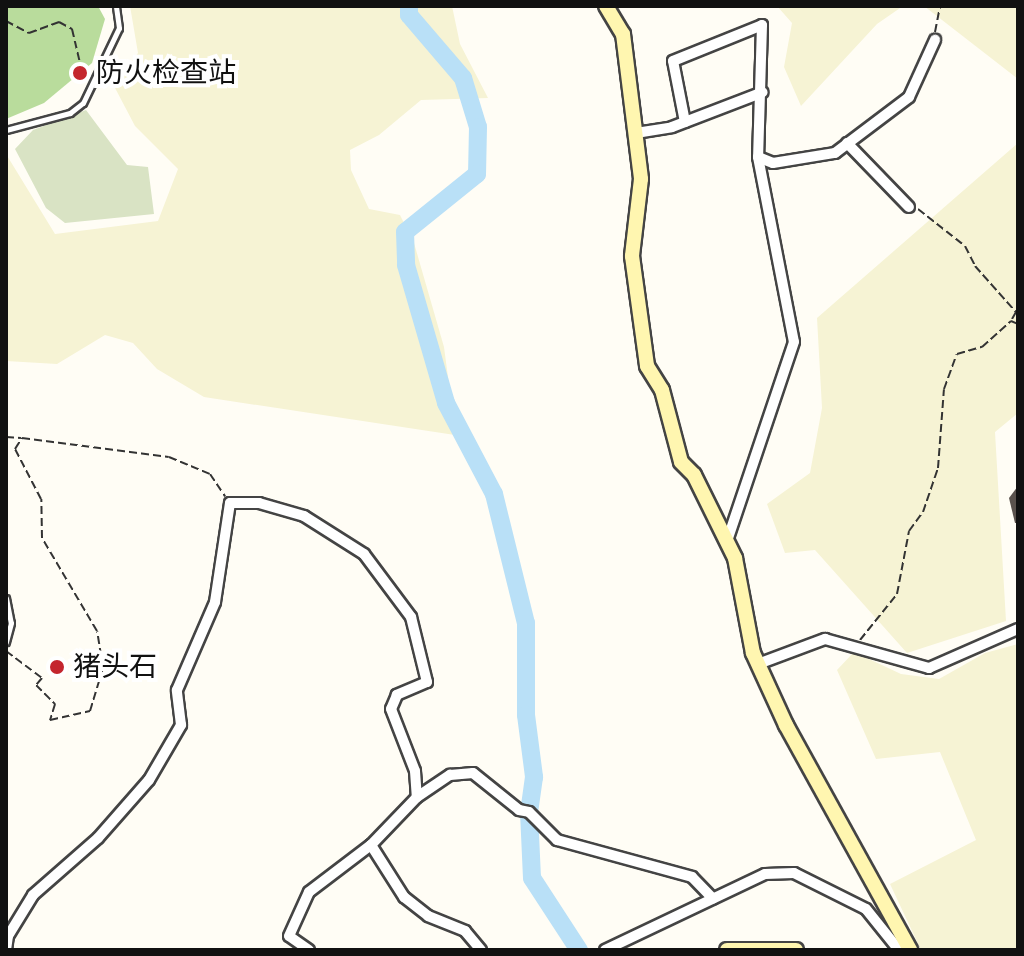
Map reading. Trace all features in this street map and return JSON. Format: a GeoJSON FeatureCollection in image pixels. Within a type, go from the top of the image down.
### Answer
{"type":"FeatureCollection","features":[{"type":"Feature","properties":{"kind":"street"},"geometry":{"type":"LineString","coordinates":[[606,6],[623,34],[636,133],[641,207],[632,256],[639,333],[647,366],[662,390],[681,462],[694,475],[728,538],[758,664],[910,950]]}},
{"type":"Feature","properties":{"kind":"street"},"geometry":{"type":"LineString","coordinates":[[685,122],[673,61],[762,25],[763,92],[758,157],[794,342],[728,538]]}},
{"type":"Feature","properties":{"kind":"street"},"geometry":{"type":"LineString","coordinates":[[758,157],[773,163],[820,157],[847,143],[909,97],[935,40]]}},
{"type":"Feature","properties":{"kind":"street"},"geometry":{"type":"LineString","coordinates":[[636,133],[685,122],[763,92]]}},
{"type":"Feature","properties":{"kind":"street"},"geometry":{"type":"LineString","coordinates":[[847,143],[909,207]]}},
{"type":"Feature","properties":{"kind":"street"},"geometry":{"type":"LineString","coordinates":[[6,950],[8,936],[33,895],[75,862],[149,780],[181,725],[177,690],[215,602],[230,503],[259,503],[304,516],[364,554],[411,617],[427,682],[397,695],[391,709],[415,771],[417,797]]}},
{"type":"Feature","properties":{"kind":"street"},"geometry":{"type":"LineString","coordinates":[[758,664],[825,639],[929,668],[1018,629]]}},
{"type":"Feature","properties":{"kind":"street"},"geometry":{"type":"LineString","coordinates":[[309,950],[289,936],[309,892],[371,845],[417,797],[450,775],[473,773],[519,810],[529,812],[557,840],[692,877],[713,899]]}},
{"type":"Feature","properties":{"kind":"street"},"geometry":{"type":"LineString","coordinates":[[371,845],[404,897],[428,916],[465,931],[481,950]]}},
{"type":"Feature","properties":{"kind":"street"},"geometry":{"type":"LineString","coordinates":[[605,950],[765,874],[794,873],[866,909],[899,950]]}},
{"type":"Feature","properties":{"kind":"street"},"geometry":{"type":"LineString","coordinates":[[727,950],[796,950]]}},
{"type":"Feature","properties":{"kind":"lane"},"geometry":{"type":"LineString","coordinates":[[6,130],[70,113],[90,92],[119,28],[116,6]]}},
{"type":"Feature","properties":{"kind":"lane"},"geometry":{"type":"LineString","coordinates":[[6,598],[11,623],[6,642]]}},
{"type":"Feature","properties":{"kind":"path"},"geometry":{"type":"LineString","coordinates":[[935,40],[940,6]]}},
{"type":"Feature","properties":{"kind":"path"},"geometry":{"type":"LineString","coordinates":[[6,21],[29,33],[59,22],[72,29],[78,64],[90,92]]}},
{"type":"Feature","properties":{"kind":"path"},"geometry":{"type":"LineString","coordinates":[[856,644],[897,594],[909,531],[923,512],[938,468],[944,389],[957,354],[982,347],[1017,312],[969,259],[965,246],[909,207]]}},
{"type":"Feature","properties":{"kind":"path"},"geometry":{"type":"LineString","coordinates":[[1011,321],[1018,324]]}},
{"type":"Feature","properties":{"kind":"path"},"geometry":{"type":"LineString","coordinates":[[6,437],[169,457],[210,474],[230,503]]}},
{"type":"Feature","properties":{"kind":"path"},"geometry":{"type":"LineString","coordinates":[[6,651],[42,678],[36,685],[55,704],[50,720],[90,711],[103,668],[97,631],[42,538],[41,499],[15,449],[22,438]]}},
{"type":"Feature","properties":{"kind":"shaded area"},"geometry":{"type":"Polygon","coordinates":[[[130,6],[452,6],[460,44],[488,98],[421,100],[379,135],[350,150],[351,170],[369,209],[400,215],[414,243],[444,347],[450,392],[468,437],[204,397],[157,369],[133,343],[105,335],[57,364],[6,361],[6,154],[55,234],[158,221],[178,169],[135,126],[114,86],[138,53],[130,6]]]}},
{"type":"Feature","properties":{"kind":"shaded area"},"geometry":{"type":"Polygon","coordinates":[[[777,6],[903,6],[877,24],[801,106],[784,67],[792,23],[777,6]]]}},
{"type":"Feature","properties":{"kind":"shaded area"},"geometry":{"type":"Polygon","coordinates":[[[924,6],[1018,6],[1018,79],[924,6]]]}},
{"type":"Feature","properties":{"kind":"shaded area"},"geometry":{"type":"Polygon","coordinates":[[[1018,143],[1018,413],[995,432],[1006,621],[907,653],[815,550],[785,553],[767,504],[810,473],[822,408],[817,318],[1018,143]]]}},
{"type":"Feature","properties":{"kind":"shaded area"},"geometry":{"type":"Polygon","coordinates":[[[1018,644],[1018,950],[921,950],[890,884],[976,840],[940,752],[876,759],[837,670],[854,652],[901,674],[939,679],[985,653],[1018,644]]]}},
{"type":"Feature","properties":{"kind":"green space"},"geometry":{"type":"Polygon","coordinates":[[[6,6],[98,6],[105,19],[92,63],[44,103],[6,119],[6,6]]]}},
{"type":"Feature","properties":{"kind":"green space"},"geometry":{"type":"Polygon","coordinates":[[[86,110],[127,165],[148,167],[154,214],[65,223],[46,208],[15,149],[33,130],[86,110]]]}},
{"type":"Feature","properties":{"kind":"building"},"geometry":{"type":"Polygon","coordinates":[[[1018,486],[1018,523],[1015,523],[1009,498],[1018,486]]]}},
{"type":"Feature","properties":{"kind":"waterway"},"geometry":{"type":"LineString","coordinates":[[409,6],[409,15],[463,78],[478,127],[477,174],[405,232],[406,265],[446,403],[494,494],[526,623],[526,715],[534,777],[529,812],[532,878],[579,950]]}},
{"type":"Feature","properties":{"kind":"place","name":"防火检查站"},"geometry":{"type":"Point","coordinates":[80,73]}},
{"type":"Feature","properties":{"kind":"place","name":"猪头石"},"geometry":{"type":"Point","coordinates":[57,667]}}]}
